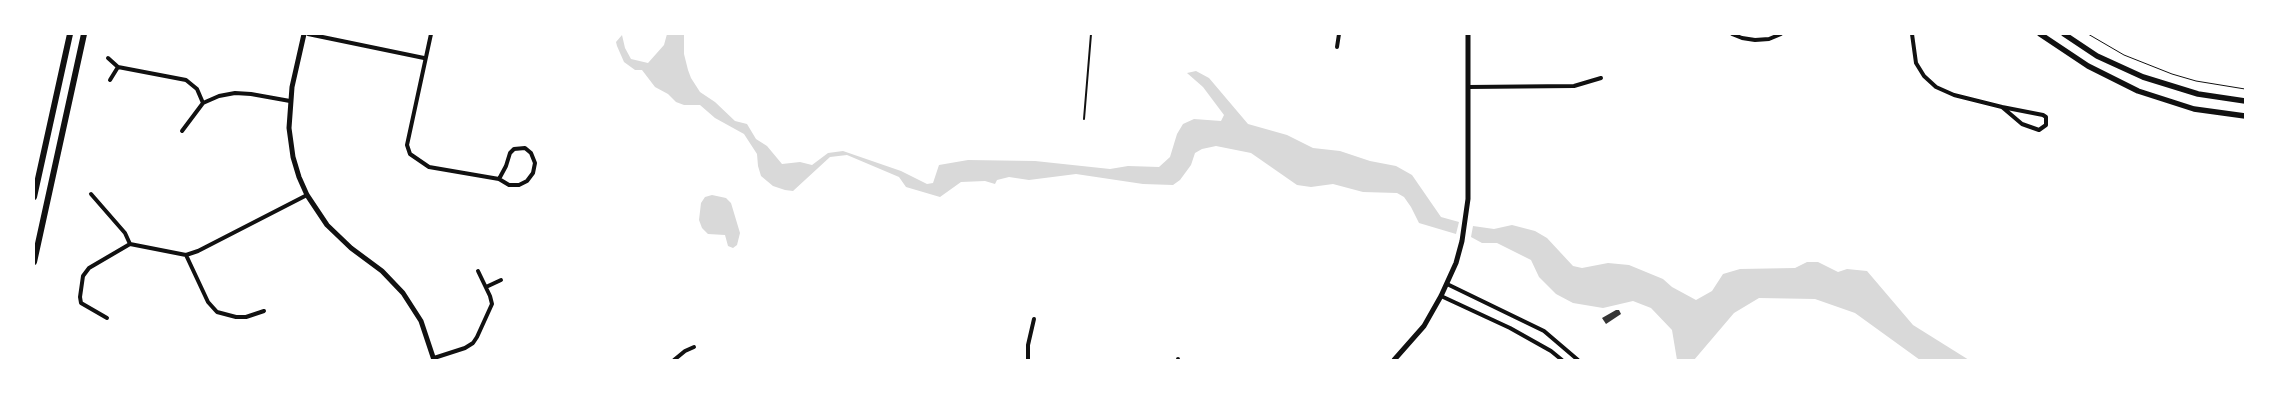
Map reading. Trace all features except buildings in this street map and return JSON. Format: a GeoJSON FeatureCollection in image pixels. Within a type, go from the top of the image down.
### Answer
{"type":"FeatureCollection","features":[{"type":"Feature","properties":{"kind":"main road"},"geometry":{"type":"LineString","coordinates":[[34,196],[70,34]]}},
{"type":"Feature","properties":{"kind":"main road"},"geometry":{"type":"LineString","coordinates":[[34,262],[84,34]]}},
{"type":"Feature","properties":{"kind":"main road"},"geometry":{"type":"LineString","coordinates":[[2040,34],[2094,70],[2138,91],[2194,109],[2245,116]]}},
{"type":"Feature","properties":{"kind":"main road"},"geometry":{"type":"LineString","coordinates":[[2064,34],[2097,56],[2143,77],[2198,94],[2245,101]]}},
{"type":"Feature","properties":{"kind":"street"},"geometry":{"type":"LineString","coordinates":[[424,58],[306,34],[290,101],[289,128],[293,157],[307,195],[338,236],[382,271],[403,293],[421,321],[434,359],[465,348],[475,340],[492,304],[478,271]]}},
{"type":"Feature","properties":{"kind":"street"},"geometry":{"type":"LineString","coordinates":[[431,34],[424,58],[407,145],[410,154],[429,167],[499,179],[509,185],[519,186],[527,181],[533,173],[535,163],[531,153],[525,148],[514,149],[510,153],[499,179]]}},
{"type":"Feature","properties":{"kind":"street"},"geometry":{"type":"LineString","coordinates":[[1337,47],[1339,34]]}},
{"type":"Feature","properties":{"kind":"street"},"geometry":{"type":"LineString","coordinates":[[1394,360],[1424,326],[1441,296],[1456,263],[1467,216],[1468,34]]}},
{"type":"Feature","properties":{"kind":"street"},"geometry":{"type":"LineString","coordinates":[[1732,34],[1748,40],[1761,40],[1781,34]]}},
{"type":"Feature","properties":{"kind":"street"},"geometry":{"type":"LineString","coordinates":[[1912,34],[1916,63],[1924,76],[1936,87],[1954,95],[2043,115],[2046,117],[2046,125],[2039,130],[2022,124],[2002,107]]}},
{"type":"Feature","properties":{"kind":"street"},"geometry":{"type":"LineString","coordinates":[[108,58],[118,67],[186,80],[197,89],[203,103]]}},
{"type":"Feature","properties":{"kind":"street"},"geometry":{"type":"LineString","coordinates":[[110,80],[118,67]]}},
{"type":"Feature","properties":{"kind":"street"},"geometry":{"type":"LineString","coordinates":[[1468,87],[1574,86],[1601,78]]}},
{"type":"Feature","properties":{"kind":"street"},"geometry":{"type":"LineString","coordinates":[[182,131],[203,103],[235,93],[290,101]]}},
{"type":"Feature","properties":{"kind":"street"},"geometry":{"type":"LineString","coordinates":[[92,194],[126,233],[130,244]]}},
{"type":"Feature","properties":{"kind":"street"},"geometry":{"type":"LineString","coordinates":[[107,318],[81,303],[83,276],[89,268],[130,244],[186,255],[198,251],[307,195]]}},
{"type":"Feature","properties":{"kind":"street"},"geometry":{"type":"LineString","coordinates":[[186,255],[208,302],[217,312],[236,317],[246,317],[264,311]]}},
{"type":"Feature","properties":{"kind":"street"},"geometry":{"type":"LineString","coordinates":[[486,287],[501,280]]}},
{"type":"Feature","properties":{"kind":"street"},"geometry":{"type":"LineString","coordinates":[[1447,284],[1544,331],[1578,360]]}},
{"type":"Feature","properties":{"kind":"street"},"geometry":{"type":"LineString","coordinates":[[1441,296],[1510,328],[1551,351],[1562,360]]}},
{"type":"Feature","properties":{"kind":"street"},"geometry":{"type":"LineString","coordinates":[[1028,360],[1028,345],[1034,320]]}},
{"type":"Feature","properties":{"kind":"street"},"geometry":{"type":"LineString","coordinates":[[674,360],[685,351],[694,347]]}},
{"type":"Feature","properties":{"kind":"lane"},"geometry":{"type":"LineString","coordinates":[[1084,119],[1090,34]]}},
{"type":"Feature","properties":{"kind":"path"},"geometry":{"type":"LineString","coordinates":[[2088,34],[2124,55],[2172,74],[2196,81],[2245,89]]}},
{"type":"Feature","properties":{"kind":"shaded area"},"geometry":{"type":"Polygon","coordinates":[[[667,34],[684,34],[684,54],[688,70],[700,92],[715,102],[735,121],[747,124],[756,139],[767,146],[782,164],[800,162],[812,165],[828,153],[843,151],[901,171],[927,184],[933,183],[939,165],[968,160],[1035,161],[1110,169],[1128,166],[1159,167],[1170,157],[1177,134],[1183,124],[1194,119],[1221,121],[1224,115],[1203,87],[1187,73],[1196,71],[1209,78],[1248,124],[1287,135],[1313,148],[1340,151],[1370,161],[1396,166],[1412,175],[1441,217],[1459,222],[1456,234],[1419,223],[1404,197],[1397,193],[1363,192],[1333,184],[1311,187],[1297,185],[1251,153],[1216,146],[1202,149],[1195,153],[1191,165],[1180,180],[1173,185],[1143,184],[1076,174],[1029,180],[1009,177],[997,180],[995,184],[985,181],[961,182],[940,197],[906,187],[899,177],[847,155],[830,157],[793,191],[785,190],[773,186],[761,176],[757,154],[744,134],[715,118],[700,105],[684,105],[676,102],[668,94],[655,87],[642,70],[635,70],[624,62],[616,42],[622,35],[625,48],[631,59],[648,63],[664,45],[667,34]]]}},
{"type":"Feature","properties":{"kind":"shaded area"},"geometry":{"type":"Polygon","coordinates":[[[712,195],[726,198],[731,203],[740,233],[737,245],[733,248],[728,246],[725,235],[708,234],[702,228],[699,220],[701,203],[705,197],[712,195]]]}},
{"type":"Feature","properties":{"kind":"shaded area"},"geometry":{"type":"Polygon","coordinates":[[[1512,225],[1535,231],[1547,238],[1573,266],[1582,268],[1608,263],[1629,265],[1663,279],[1672,287],[1696,300],[1712,291],[1723,274],[1740,269],[1795,268],[1807,262],[1818,262],[1838,272],[1847,269],[1867,271],[1913,325],[1969,360],[1920,360],[1855,313],[1815,299],[1759,298],[1734,313],[1694,360],[1677,360],[1672,330],[1651,308],[1633,301],[1603,308],[1573,303],[1556,294],[1539,277],[1531,260],[1497,243],[1482,243],[1471,237],[1473,226],[1494,229],[1512,225]]]}}]}
